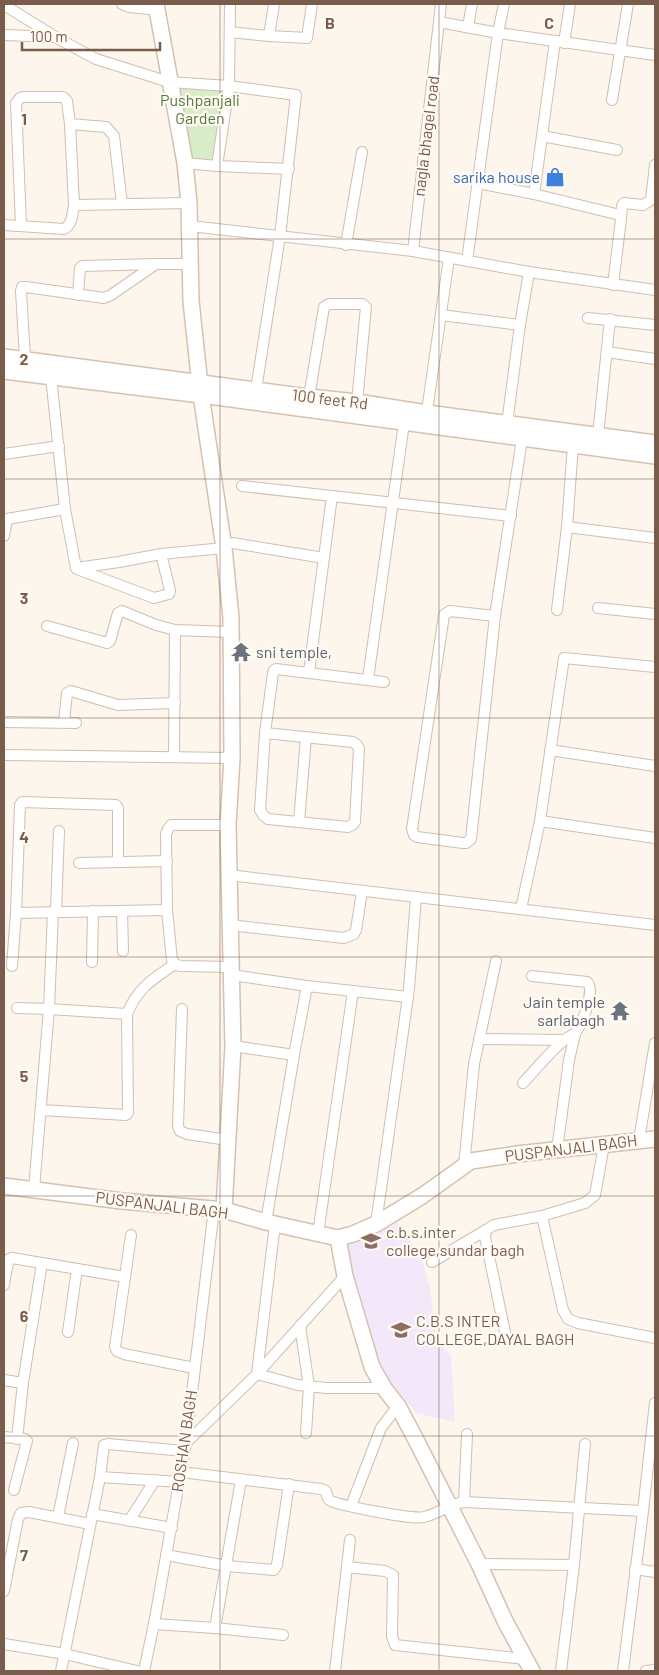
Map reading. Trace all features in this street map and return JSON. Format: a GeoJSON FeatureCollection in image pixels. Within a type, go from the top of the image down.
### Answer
{"type":"FeatureCollection","features":[{"type":"Feature","properties":{"kind":"street"},"geometry":{"type":"LineString","coordinates":[[122,4],[129,7],[157,7],[185,163],[189,203],[191,301],[200,389],[228,546],[231,618],[232,758],[228,825],[233,1046],[228,1140],[219,1210]]}},
{"type":"Feature","properties":{"kind":"street"},"geometry":{"type":"LineString","coordinates":[[217,166],[229,86],[230,4]]}},
{"type":"Feature","properties":{"kind":"street"},"geometry":{"type":"LineString","coordinates":[[269,36],[274,4]]}},
{"type":"Feature","properties":{"kind":"street"},"geometry":{"type":"LineString","coordinates":[[230,32],[307,38],[312,4]]}},
{"type":"Feature","properties":{"kind":"street","name":"nagla bhagel road"},"geometry":{"type":"LineString","coordinates":[[413,251],[441,4]]}},
{"type":"Feature","properties":{"kind":"street"},"geometry":{"type":"LineString","coordinates":[[468,27],[472,4]]}},
{"type":"Feature","properties":{"kind":"street"},"geometry":{"type":"LineString","coordinates":[[467,261],[498,33],[504,4]]}},
{"type":"Feature","properties":{"kind":"street"},"geometry":{"type":"LineString","coordinates":[[534,194],[542,136],[559,42],[570,4]]}},
{"type":"Feature","properties":{"kind":"street"},"geometry":{"type":"LineString","coordinates":[[612,100],[628,4]]}},
{"type":"Feature","properties":{"kind":"street"},"geometry":{"type":"LineString","coordinates":[[4,6],[96,59],[169,82],[229,86],[296,95],[280,236],[256,390]]}},
{"type":"Feature","properties":{"kind":"street"},"geometry":{"type":"LineString","coordinates":[[439,22],[498,33],[655,55]]}},
{"type":"Feature","properties":{"kind":"street"},"geometry":{"type":"LineString","coordinates":[[4,35],[54,36]]}},
{"type":"Feature","properties":{"kind":"street"},"geometry":{"type":"LineString","coordinates":[[4,225],[64,229],[71,222],[74,205],[70,124],[67,101],[63,97],[23,97],[16,103],[21,225]]}},
{"type":"Feature","properties":{"kind":"street"},"geometry":{"type":"LineString","coordinates":[[70,124],[106,127],[112,132],[122,204]]}},
{"type":"Feature","properties":{"kind":"street"},"geometry":{"type":"LineString","coordinates":[[542,136],[617,150]]}},
{"type":"Feature","properties":{"kind":"street"},"geometry":{"type":"LineString","coordinates":[[346,245],[362,152]]}},
{"type":"Feature","properties":{"kind":"street"},"geometry":{"type":"LineString","coordinates":[[185,163],[289,169]]}},
{"type":"Feature","properties":{"kind":"street"},"geometry":{"type":"LineString","coordinates":[[613,285],[622,206],[624,203],[643,205],[651,200],[655,165]]}},
{"type":"Feature","properties":{"kind":"street"},"geometry":{"type":"LineString","coordinates":[[478,183],[534,194],[621,216]]}},
{"type":"Feature","properties":{"kind":"street"},"geometry":{"type":"LineString","coordinates":[[74,205],[189,203]]}},
{"type":"Feature","properties":{"kind":"street"},"geometry":{"type":"LineString","coordinates":[[190,226],[346,245],[413,251],[529,272],[655,290]]}},
{"type":"Feature","properties":{"kind":"street"},"geometry":{"type":"LineString","coordinates":[[426,419],[449,258]]}},
{"type":"Feature","properties":{"kind":"street"},"geometry":{"type":"LineString","coordinates":[[25,359],[22,287],[104,298],[111,296],[156,264]]}},
{"type":"Feature","properties":{"kind":"street"},"geometry":{"type":"LineString","coordinates":[[78,294],[81,267],[191,264]]}},
{"type":"Feature","properties":{"kind":"street"},"geometry":{"type":"LineString","coordinates":[[507,424],[529,272]]}},
{"type":"Feature","properties":{"kind":"street"},"geometry":{"type":"LineString","coordinates":[[309,397],[324,307],[329,304],[362,304],[366,307],[357,402]]}},
{"type":"Feature","properties":{"kind":"street"},"geometry":{"type":"LineString","coordinates":[[441,315],[520,325]]}},
{"type":"Feature","properties":{"kind":"street"},"geometry":{"type":"LineString","coordinates":[[588,318],[655,325]]}},
{"type":"Feature","properties":{"kind":"street"},"geometry":{"type":"LineString","coordinates":[[598,435],[610,320]]}},
{"type":"Feature","properties":{"kind":"street"},"geometry":{"type":"LineString","coordinates":[[607,352],[655,358]]}},
{"type":"Feature","properties":{"kind":"street","name":"100 feet Rd"},"geometry":{"type":"LineString","coordinates":[[4,357],[200,389],[256,390],[357,402],[426,419],[507,424],[655,443]]}},
{"type":"Feature","properties":{"kind":"street"},"geometry":{"type":"LineString","coordinates":[[4,371],[51,377],[200,389],[404,423],[426,419],[522,439],[655,456]]}},
{"type":"Feature","properties":{"kind":"street"},"geometry":{"type":"LineString","coordinates":[[51,377],[65,509],[76,568]]}},
{"type":"Feature","properties":{"kind":"street"},"geometry":{"type":"LineString","coordinates":[[368,680],[404,423]]}},
{"type":"Feature","properties":{"kind":"street"},"geometry":{"type":"LineString","coordinates":[[495,616],[450,611],[444,615],[412,828],[416,837],[463,843],[469,842],[471,839],[495,616],[522,439]]}},
{"type":"Feature","properties":{"kind":"street"},"geometry":{"type":"LineString","coordinates":[[557,610],[567,527],[573,445]]}},
{"type":"Feature","properties":{"kind":"street"},"geometry":{"type":"LineString","coordinates":[[4,454],[59,446]]}},
{"type":"Feature","properties":{"kind":"street"},"geometry":{"type":"LineString","coordinates":[[242,486],[511,516]]}},
{"type":"Feature","properties":{"kind":"street"},"geometry":{"type":"LineString","coordinates":[[309,672],[332,496]]}},
{"type":"Feature","properties":{"kind":"street"},"geometry":{"type":"LineString","coordinates":[[4,536],[7,519],[65,509]]}},
{"type":"Feature","properties":{"kind":"street"},"geometry":{"type":"LineString","coordinates":[[567,527],[655,538]]}},
{"type":"Feature","properties":{"kind":"street"},"geometry":{"type":"LineString","coordinates":[[76,568],[161,554],[228,546],[324,558]]}},
{"type":"Feature","properties":{"kind":"street"},"geometry":{"type":"LineString","coordinates":[[76,568],[154,598],[169,594],[170,590],[161,554]]}},
{"type":"Feature","properties":{"kind":"street"},"geometry":{"type":"LineString","coordinates":[[598,608],[655,614]]}},
{"type":"Feature","properties":{"kind":"street"},"geometry":{"type":"LineString","coordinates":[[47,626],[107,643],[110,641],[118,613],[122,611],[156,625],[175,630],[231,632]]}},
{"type":"Feature","properties":{"kind":"street"},"geometry":{"type":"LineString","coordinates":[[174,757],[175,630]]}},
{"type":"Feature","properties":{"kind":"street"},"geometry":{"type":"LineString","coordinates":[[521,909],[540,821],[564,658],[655,667]]}},
{"type":"Feature","properties":{"kind":"street"},"geometry":{"type":"LineString","coordinates":[[266,733],[353,742],[357,745],[359,749],[354,822],[352,825],[268,819],[260,810],[266,733],[274,670],[276,668],[384,682]]}},
{"type":"Feature","properties":{"kind":"street"},"geometry":{"type":"LineString","coordinates":[[64,722],[67,693],[72,691],[118,705],[175,703]]}},
{"type":"Feature","properties":{"kind":"street"},"geometry":{"type":"LineString","coordinates":[[4,722],[76,723]]}},
{"type":"Feature","properties":{"kind":"street"},"geometry":{"type":"LineString","coordinates":[[299,822],[306,738]]}},
{"type":"Feature","properties":{"kind":"street"},"geometry":{"type":"LineString","coordinates":[[550,750],[655,766]]}},
{"type":"Feature","properties":{"kind":"street"},"geometry":{"type":"LineString","coordinates":[[4,755],[232,758]]}},
{"type":"Feature","properties":{"kind":"street"},"geometry":{"type":"LineString","coordinates":[[12,966],[20,804],[22,802],[116,805],[118,808],[118,862]]}},
{"type":"Feature","properties":{"kind":"street"},"geometry":{"type":"LineString","coordinates":[[540,821],[655,838]]}},
{"type":"Feature","properties":{"kind":"street"},"geometry":{"type":"LineString","coordinates":[[228,825],[171,825],[166,834],[167,910],[172,960],[175,964],[232,971],[307,986],[408,997]]}},
{"type":"Feature","properties":{"kind":"street"},"geometry":{"type":"LineString","coordinates":[[34,1189],[49,1010],[59,831]]}},
{"type":"Feature","properties":{"kind":"street"},"geometry":{"type":"LineString","coordinates":[[79,863],[167,861]]}},
{"type":"Feature","properties":{"kind":"street"},"geometry":{"type":"LineString","coordinates":[[229,875],[655,923]]}},
{"type":"Feature","properties":{"kind":"street"},"geometry":{"type":"LineString","coordinates":[[230,925],[344,938],[354,934],[356,930],[362,891]]}},
{"type":"Feature","properties":{"kind":"street"},"geometry":{"type":"LineString","coordinates":[[376,1224],[408,997],[416,897]]}},
{"type":"Feature","properties":{"kind":"street"},"geometry":{"type":"LineString","coordinates":[[16,913],[167,910]]}},
{"type":"Feature","properties":{"kind":"street"},"geometry":{"type":"LineString","coordinates":[[92,962],[93,911]]}},
{"type":"Feature","properties":{"kind":"street"},"geometry":{"type":"LineString","coordinates":[[122,911],[123,951]]}},
{"type":"Feature","properties":{"kind":"street"},"geometry":{"type":"LineString","coordinates":[[464,1166],[474,1064],[496,961]]}},
{"type":"Feature","properties":{"kind":"street"},"geometry":{"type":"LineString","coordinates":[[42,1110],[126,1115],[128,1113],[127,1014],[132,1001],[142,989],[175,964]]}},
{"type":"Feature","properties":{"kind":"street"},"geometry":{"type":"LineString","coordinates":[[532,976],[587,982],[591,989],[586,1011],[575,1034],[569,1060],[556,1150]]}},
{"type":"Feature","properties":{"kind":"street"},"geometry":{"type":"LineString","coordinates":[[257,1374],[270,1223],[294,1055],[307,986]]}},
{"type":"Feature","properties":{"kind":"street"},"geometry":{"type":"LineString","coordinates":[[318,1234],[353,991]]}},
{"type":"Feature","properties":{"kind":"street"},"geometry":{"type":"LineString","coordinates":[[17,1008],[127,1014]]}},
{"type":"Feature","properties":{"kind":"street"},"geometry":{"type":"LineString","coordinates":[[182,1010],[178,1126],[180,1131],[187,1134],[228,1140]]}},
{"type":"Feature","properties":{"kind":"street"},"geometry":{"type":"LineString","coordinates":[[523,1083],[564,1040],[575,1034]]}},
{"type":"Feature","properties":{"kind":"street"},"geometry":{"type":"LineString","coordinates":[[478,1039],[564,1040]]}},
{"type":"Feature","properties":{"kind":"street"},"geometry":{"type":"LineString","coordinates":[[639,1140],[655,1043]]}},
{"type":"Feature","properties":{"kind":"street"},"geometry":{"type":"LineString","coordinates":[[233,1046],[294,1055]]}},
{"type":"Feature","properties":{"kind":"street","name":"PUSPANJALI BAGH"},"geometry":{"type":"LineString","coordinates":[[4,1186],[122,1201],[219,1210],[338,1238],[376,1224],[422,1196],[471,1161],[655,1139]]}},
{"type":"Feature","properties":{"kind":"street"},"geometry":{"type":"LineString","coordinates":[[432,1262],[494,1225],[542,1216],[585,1204],[595,1195],[604,1145]]}},
{"type":"Feature","properties":{"kind":"street","name":"ROSHAN BAGH"},"geometry":{"type":"LineString","coordinates":[[144,1671],[172,1528],[185,1447],[194,1368],[219,1210]]}},
{"type":"Feature","properties":{"kind":"street"},"geometry":{"type":"LineString","coordinates":[[542,1216],[564,1310],[568,1319],[578,1323],[655,1338]]}},
{"type":"Feature","properties":{"kind":"street"},"geometry":{"type":"LineString","coordinates":[[486,1230],[485,1237],[506,1337]]}},
{"type":"Feature","properties":{"kind":"street"},"geometry":{"type":"LineString","coordinates":[[132,1235],[124,1277],[115,1347],[117,1351],[124,1354],[194,1368]]}},
{"type":"Feature","properties":{"kind":"street"},"geometry":{"type":"LineString","coordinates":[[338,1238],[345,1276],[372,1367],[384,1388],[398,1406],[457,1504],[479,1564],[505,1620],[529,1665]]}},
{"type":"Feature","properties":{"kind":"street"},"geometry":{"type":"LineString","coordinates":[[4,1285],[5,1272],[10,1258],[124,1277]]}},
{"type":"Feature","properties":{"kind":"street"},"geometry":{"type":"LineString","coordinates":[[17,1438],[23,1383],[42,1263]]}},
{"type":"Feature","properties":{"kind":"street"},"geometry":{"type":"LineString","coordinates":[[68,1332],[77,1269]]}},
{"type":"Feature","properties":{"kind":"street"},"geometry":{"type":"LineString","coordinates":[[61,1671],[106,1444],[185,1447],[257,1374],[345,1276]]}},
{"type":"Feature","properties":{"kind":"street"},"geometry":{"type":"LineString","coordinates":[[300,1326],[309,1386],[306,1433]]}},
{"type":"Feature","properties":{"kind":"street"},"geometry":{"type":"LineString","coordinates":[[257,1374],[298,1385],[326,1388],[384,1388]]}},
{"type":"Feature","properties":{"kind":"street"},"geometry":{"type":"LineString","coordinates":[[4,1380],[23,1383]]}},
{"type":"Feature","properties":{"kind":"street"},"geometry":{"type":"LineString","coordinates":[[623,1671],[655,1403]]}},
{"type":"Feature","properties":{"kind":"street"},"geometry":{"type":"LineString","coordinates":[[351,1506],[381,1428],[398,1406]]}},
{"type":"Feature","properties":{"kind":"street"},"geometry":{"type":"LineString","coordinates":[[457,1504],[467,1434]]}},
{"type":"Feature","properties":{"kind":"street"},"geometry":{"type":"LineString","coordinates":[[4,1437],[26,1440],[27,1443],[14,1490]]}},
{"type":"Feature","properties":{"kind":"street"},"geometry":{"type":"LineString","coordinates":[[58,1518],[73,1443]]}},
{"type":"Feature","properties":{"kind":"street"},"geometry":{"type":"LineString","coordinates":[[561,1671],[586,1444]]}},
{"type":"Feature","properties":{"kind":"street"},"geometry":{"type":"LineString","coordinates":[[100,1477],[155,1480],[180,1477],[289,1484],[321,1489],[326,1491],[330,1500],[351,1506],[419,1518],[457,1504],[643,1511]]}},
{"type":"Feature","properties":{"kind":"street"},"geometry":{"type":"LineString","coordinates":[[129,1521],[155,1480]]}},
{"type":"Feature","properties":{"kind":"street"},"geometry":{"type":"LineString","coordinates":[[215,1628],[242,1480]]}},
{"type":"Feature","properties":{"kind":"street"},"geometry":{"type":"LineString","coordinates":[[166,1555],[227,1566],[269,1571],[276,1569],[289,1484]]}},
{"type":"Feature","properties":{"kind":"street"},"geometry":{"type":"LineString","coordinates":[[4,1590],[20,1514],[23,1512],[58,1518],[129,1521],[172,1528]]}},
{"type":"Feature","properties":{"kind":"street"},"geometry":{"type":"LineString","coordinates":[[335,1671],[350,1540]]}},
{"type":"Feature","properties":{"kind":"street"},"geometry":{"type":"LineString","coordinates":[[479,1564],[574,1565]]}},
{"type":"Feature","properties":{"kind":"street"},"geometry":{"type":"LineString","coordinates":[[348,1567],[385,1571],[393,1575],[392,1636],[395,1646],[529,1665]]}},
{"type":"Feature","properties":{"kind":"street"},"geometry":{"type":"LineString","coordinates":[[635,1569],[655,1572]]}},
{"type":"Feature","properties":{"kind":"street"},"geometry":{"type":"LineString","coordinates":[[154,1624],[283,1634]]}},
{"type":"Feature","properties":{"kind":"street"},"geometry":{"type":"LineString","coordinates":[[4,1644],[65,1654],[137,1671]]}},
{"type":"Feature","properties":{"kind":"street"},"geometry":{"type":"LineString","coordinates":[[646,1671],[655,1670]]}},
{"type":"Feature","properties":{"kind":"shaded area","name":"C.B.S INTER COLLEGE,DAYAL BAGH"},"geometry":{"type":"Polygon","coordinates":[[[398,1223],[421,1257],[430,1289],[437,1342],[451,1355],[455,1422],[416,1413],[380,1368],[362,1317],[344,1247],[398,1223]]]}},
{"type":"Feature","properties":{"kind":"green space","name":"Pushpanjali Garden"},"geometry":{"type":"Polygon","coordinates":[[[169,82],[229,86],[217,166],[185,163],[169,82]]]}},
{"type":"Feature","properties":{"kind":"place","name":"sarika house"},"geometry":{"type":"Point","coordinates":[555,177]}},
{"type":"Feature","properties":{"kind":"place","name":"sni temple,"},"geometry":{"type":"Point","coordinates":[241,652]}},
{"type":"Feature","properties":{"kind":"place","name":"Jain temple sarlabagh"},"geometry":{"type":"Point","coordinates":[620,1011]}},
{"type":"Feature","properties":{"kind":"place","name":"c.b.s.inter college,sundar bagh"},"geometry":{"type":"Point","coordinates":[371,1241]}},
{"type":"Feature","properties":{"kind":"place","name":"C.B.S INTER COLLEGE,DAYAL BAGH"},"geometry":{"type":"Point","coordinates":[401,1330]}}]}
